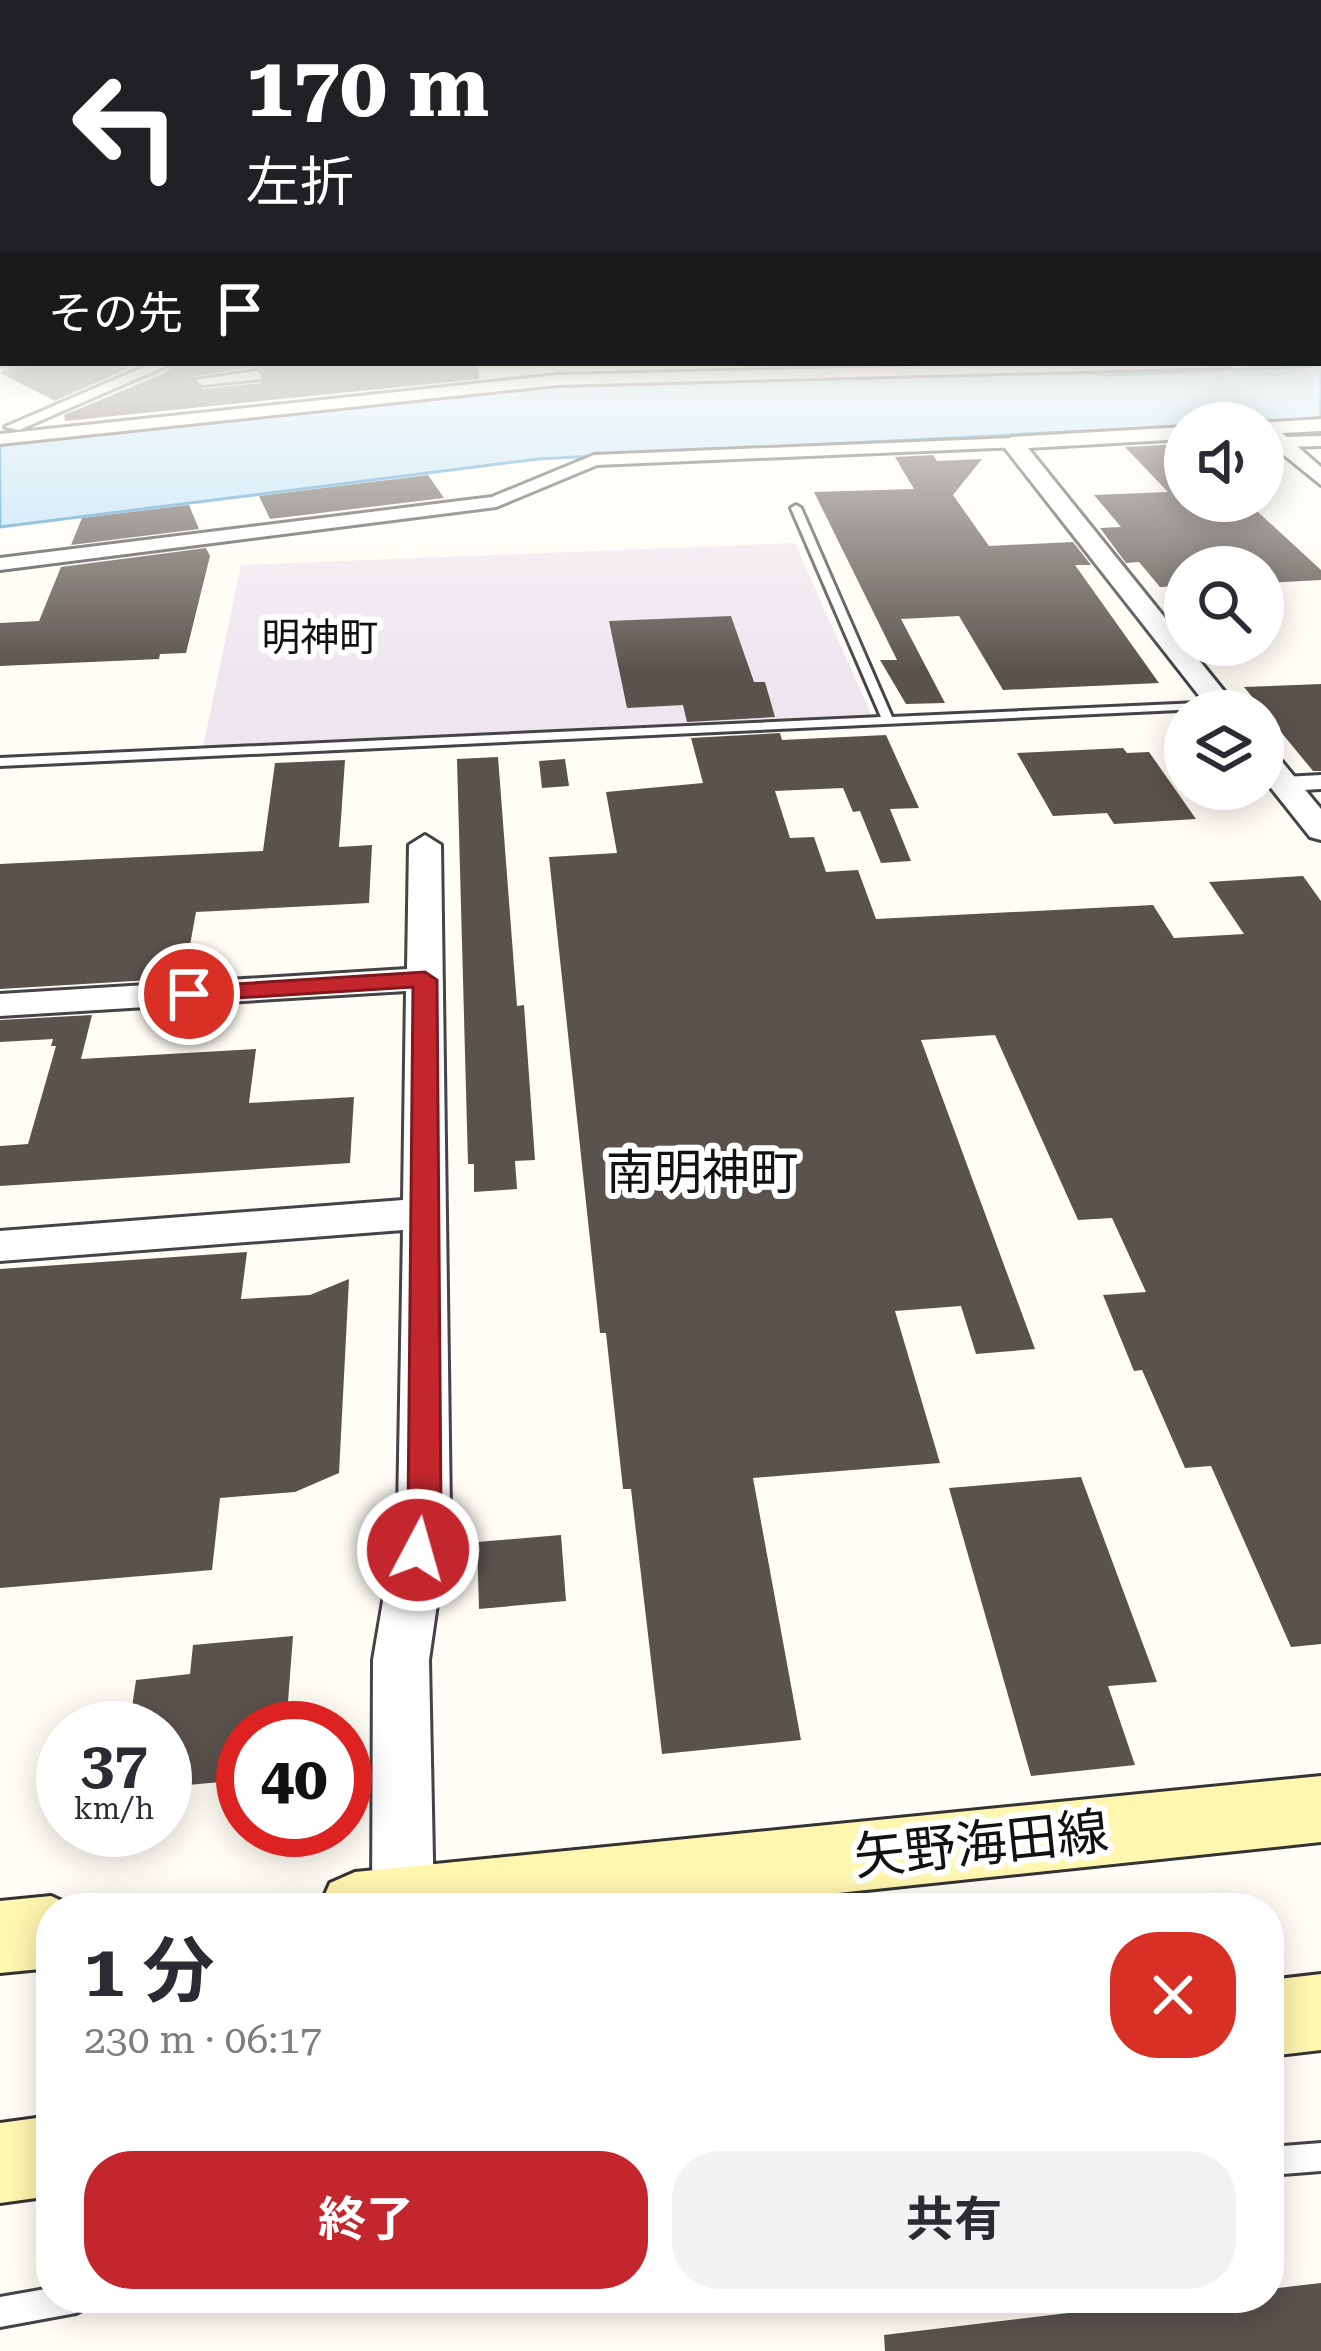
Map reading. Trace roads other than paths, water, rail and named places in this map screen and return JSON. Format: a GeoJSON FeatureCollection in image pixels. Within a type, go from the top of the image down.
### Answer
{"type":"FeatureCollection","features":[{"type":"Feature","properties":{"kind":"main road","name":"矢野海田線"},"geometry":{"type":"LineString","coordinates":[[520,1893],[1321,1809]]}},
{"type":"Feature","properties":{"kind":"main road"},"geometry":{"type":"LineString","coordinates":[[0,1936],[36,1933]]}},
{"type":"Feature","properties":{"kind":"main road"},"geometry":{"type":"LineString","coordinates":[[1284,2016],[1321,2012]]}},
{"type":"Feature","properties":{"kind":"main road"},"geometry":{"type":"LineString","coordinates":[[0,2163],[36,2158]]}},
{"type":"Feature","properties":{"kind":"street"},"geometry":{"type":"LineString","coordinates":[[0,564],[496,502],[593,460],[822,451]]}},
{"type":"Feature","properties":{"kind":"street"},"geometry":{"type":"LineString","coordinates":[[1018,451],[1210,690]]}},
{"type":"Feature","properties":{"kind":"street"},"geometry":{"type":"LineString","coordinates":[[1292,451],[1317,470]]}},
{"type":"Feature","properties":{"kind":"street"},"geometry":{"type":"LineString","coordinates":[[1284,784],[1321,782]]}},
{"type":"Feature","properties":{"kind":"street"},"geometry":{"type":"LineString","coordinates":[[1284,784],[1321,830]]}},
{"type":"Feature","properties":{"kind":"street"},"geometry":{"type":"LineString","coordinates":[[388,1893],[400,1660],[424,1513],[425,844]]}},
{"type":"Feature","properties":{"kind":"street"},"geometry":{"type":"LineString","coordinates":[[0,1005],[425,980]]}},
{"type":"Feature","properties":{"kind":"street"},"geometry":{"type":"LineString","coordinates":[[0,1246],[425,1214]]}},
{"type":"Feature","properties":{"kind":"lane"},"geometry":{"type":"LineString","coordinates":[[796,508],[888,721]]}},
{"type":"Feature","properties":{"kind":"lane"},"geometry":{"type":"LineString","coordinates":[[0,762],[1164,710]]}},
{"type":"Feature","properties":{"kind":"lane"},"geometry":{"type":"LineString","coordinates":[[1284,2160],[1321,2156]]}},
{"type":"Feature","properties":{"kind":"lane"},"geometry":{"type":"LineString","coordinates":[[0,2312],[36,2305]]}},
{"type":"Feature","properties":{"kind":"water"},"geometry":{"type":"Polygon","coordinates":[[[0,451],[700,451],[538,459],[0,527],[0,451]]]}},
{"type":"Feature","properties":{"kind":"district","name":"明神町"},"geometry":{"type":"Point","coordinates":[320,638]}},
{"type":"Feature","properties":{"kind":"district","name":"南明神町"},"geometry":{"type":"Point","coordinates":[702,1173]}}]}
